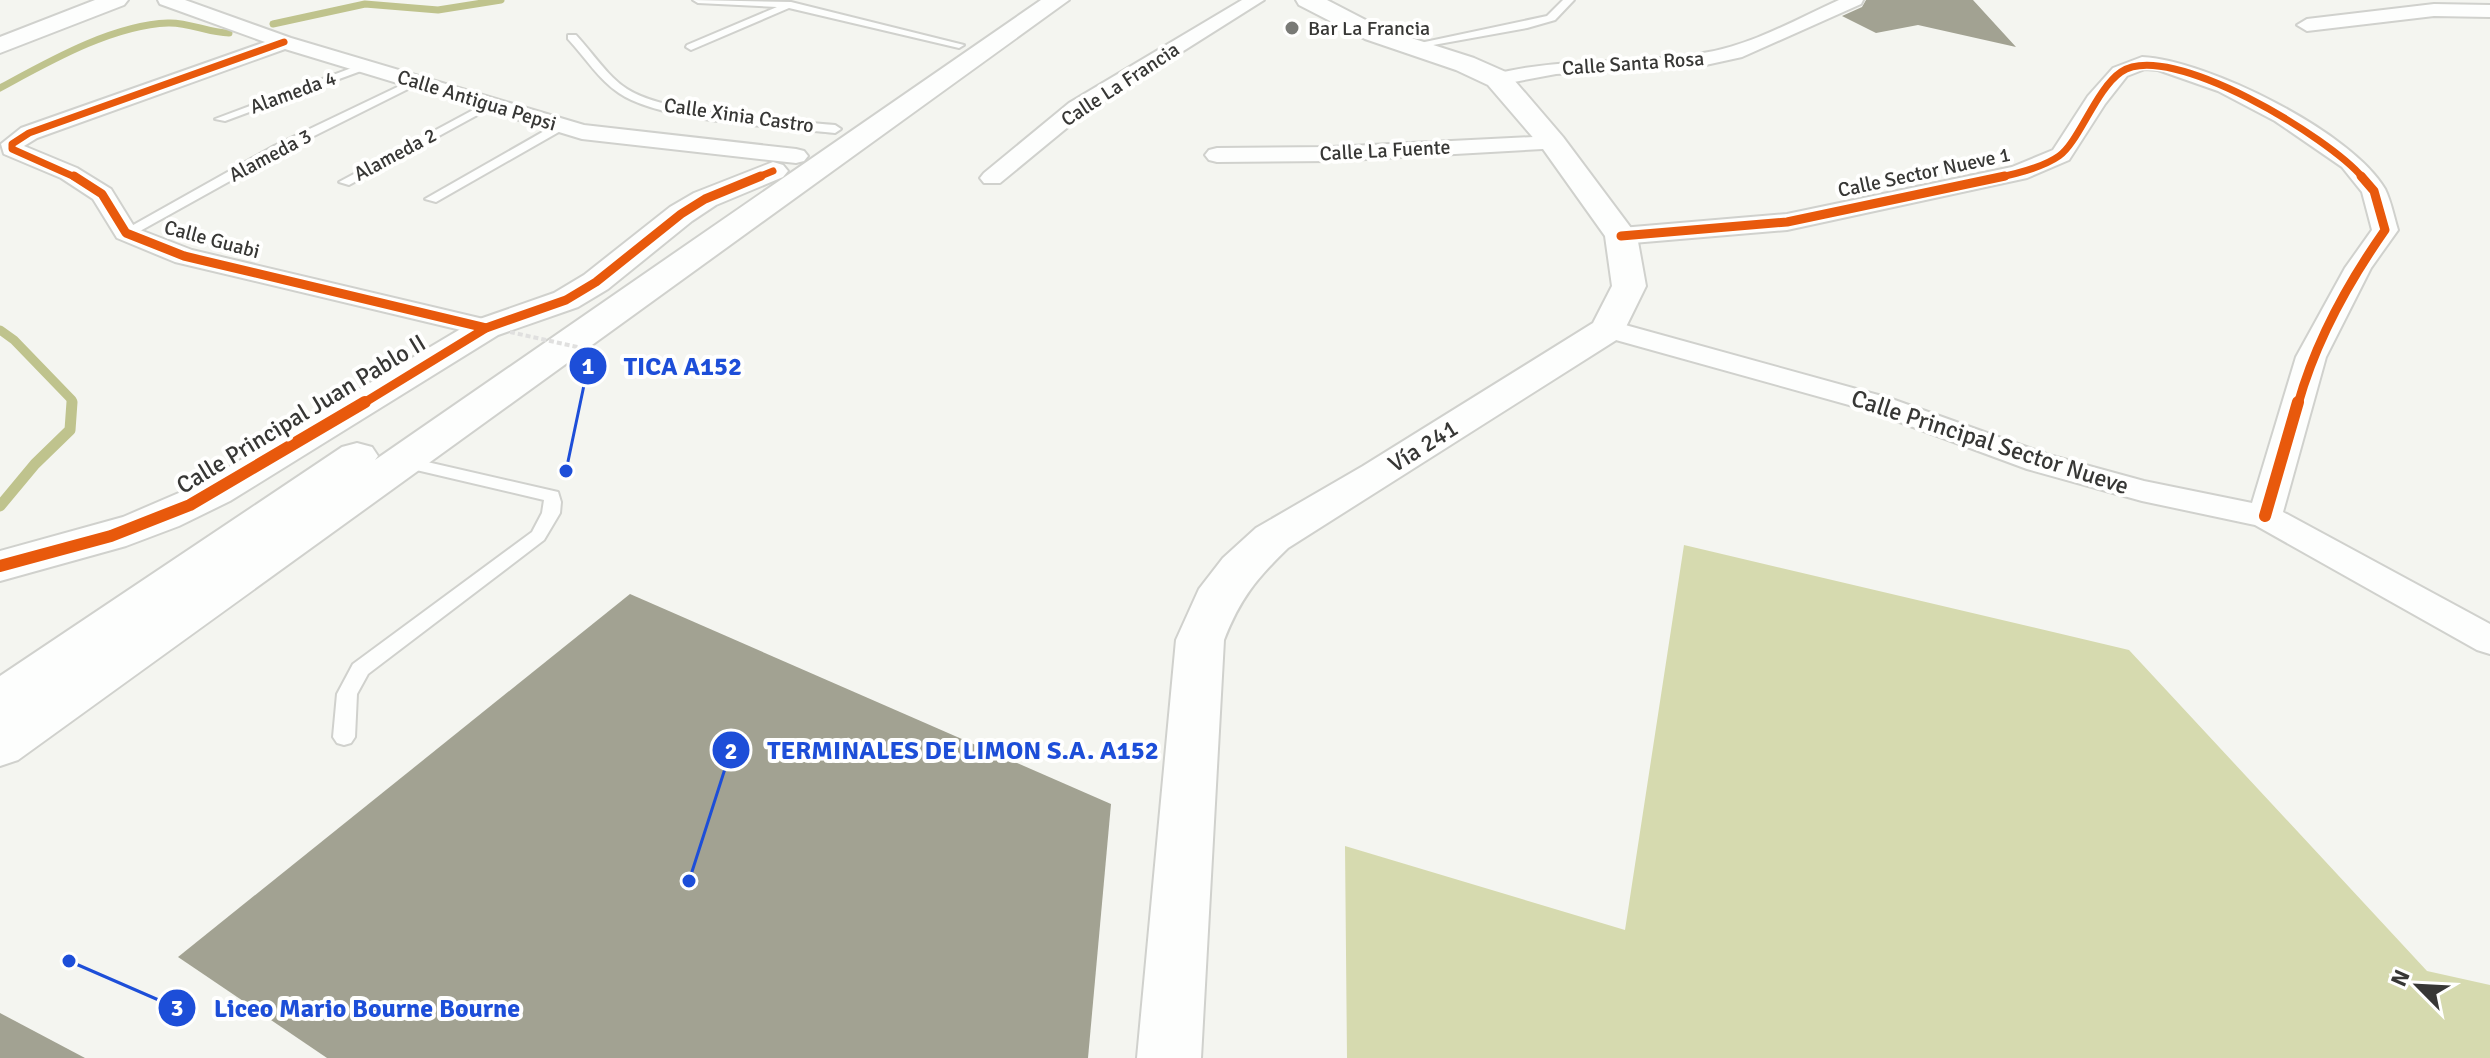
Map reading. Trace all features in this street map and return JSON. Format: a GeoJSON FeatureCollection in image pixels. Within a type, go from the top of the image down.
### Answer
{"type":"FeatureCollection","features":[{"type":"Feature","properties":{"kind":"main road"},"geometry":{"type":"LineString","coordinates":[[0,701],[1026,0]]}},
{"type":"Feature","properties":{"kind":"main road"},"geometry":{"type":"LineString","coordinates":[[0,746],[1057,0]]}},
{"type":"Feature","properties":{"kind":"main road"},"geometry":{"type":"LineString","coordinates":[[1308,0],[1374,34],[1465,64],[1498,79],[1553,143],[1621,236],[1629,286],[1608,329]]}},
{"type":"Feature","properties":{"kind":"main road","name":"Vía 241"},"geometry":{"type":"LineString","coordinates":[[1169,1058],[1200,640],[1216,601],[1239,569],[1272,538],[1378,475],[1608,329]]}},
{"type":"Feature","properties":{"kind":"street"},"geometry":{"type":"LineString","coordinates":[[0,46],[116,0]]}},
{"type":"Feature","properties":{"kind":"street","name":"Calle Antigua Pepsi"},"geometry":{"type":"LineString","coordinates":[[167,0],[284,42],[560,126],[599,136],[784,164]]}},
{"type":"Feature","properties":{"kind":"street","name":"Calle La Francia"},"geometry":{"type":"LineString","coordinates":[[992,178],[1077,108],[1255,0]]}},
{"type":"Feature","properties":{"kind":"street","name":"Calle Santa Rosa"},"geometry":{"type":"LineString","coordinates":[[1498,79],[1556,68],[1701,60],[1742,51],[1854,0]]}},
{"type":"Feature","properties":{"kind":"street"},"geometry":{"type":"LineString","coordinates":[[2307,25],[2419,11],[2490,11]]}},
{"type":"Feature","properties":{"kind":"street"},"geometry":{"type":"LineString","coordinates":[[6,146],[29,133],[113,100],[284,42]]}},
{"type":"Feature","properties":{"kind":"street","name":"Calle Sector Nueve 1"},"geometry":{"type":"LineString","coordinates":[[1621,236],[1787,222],[2019,173],[2061,155],[2096,101],[2120,72],[2142,63],[2161,64],[2225,87],[2283,116],[2350,162],[2374,191],[2385,230],[2358,268],[2311,357],[2265,516]]}},
{"type":"Feature","properties":{"kind":"street","name":"Calle La Fuente"},"geometry":{"type":"LineString","coordinates":[[1217,155],[1331,154],[1553,143]]}},
{"type":"Feature","properties":{"kind":"street"},"geometry":{"type":"LineString","coordinates":[[6,146],[69,173],[102,194],[126,233]]}},
{"type":"Feature","properties":{"kind":"street","name":"Calle Principal Juan Pablo II"},"geometry":{"type":"LineString","coordinates":[[0,566],[102,540],[171,516],[498,330],[566,300],[596,282],[705,199],[784,164]]}},
{"type":"Feature","properties":{"kind":"street","name":"Calle Guabi"},"geometry":{"type":"LineString","coordinates":[[126,233],[184,256],[498,330]]}},
{"type":"Feature","properties":{"kind":"street","name":"Calle Principal Sector Nueve"},"geometry":{"type":"LineString","coordinates":[[1608,329],[1878,404],[2038,462],[2142,491],[2265,516],[2490,641]]}},
{"type":"Feature","properties":{"kind":"lane"},"geometry":{"type":"LineString","coordinates":[[698,0],[791,5],[959,45]]}},
{"type":"Feature","properties":{"kind":"lane"},"geometry":{"type":"LineString","coordinates":[[691,47],[804,0]]}},
{"type":"Feature","properties":{"kind":"lane"},"geometry":{"type":"LineString","coordinates":[[1411,46],[1527,25],[1551,18],[1569,0]]}},
{"type":"Feature","properties":{"kind":"lane","name":"Calle Xinia Castro"},"geometry":{"type":"LineString","coordinates":[[572,37],[624,92],[645,101],[684,110],[835,129]]}},
{"type":"Feature","properties":{"kind":"lane","name":"Alameda 4"},"geometry":{"type":"LineString","coordinates":[[221,119],[365,66]]}},
{"type":"Feature","properties":{"kind":"lane","name":"Alameda 3"},"geometry":{"type":"LineString","coordinates":[[126,233],[278,149],[416,82]]}},
{"type":"Feature","properties":{"kind":"lane","name":"Alameda 2"},"geometry":{"type":"LineString","coordinates":[[345,182],[488,105]]}},
{"type":"Feature","properties":{"kind":"lane"},"geometry":{"type":"LineString","coordinates":[[431,199],[560,126]]}},
{"type":"Feature","properties":{"kind":"lane"},"geometry":{"type":"LineString","coordinates":[[344,737],[347,694],[360,669],[538,536],[550,519],[553,508],[552,496],[401,461]]}},
{"type":"Feature","properties":{"kind":"path"},"geometry":{"type":"LineString","coordinates":[[498,330],[595,351]]}},
{"type":"Feature","properties":{"kind":"green space"},"geometry":{"type":"Polygon","coordinates":[[[1684,545],[2129,650],[2427,971],[2490,985],[2490,1058],[1347,1058],[1345,846],[1625,930],[1684,545]]]}},
{"type":"Feature","properties":{"kind":"building"},"geometry":{"type":"Polygon","coordinates":[[[1866,0],[1973,0],[2016,47],[1918,25],[1876,33],[1842,16],[1862,7],[1866,0]]]}},
{"type":"Feature","properties":{"kind":"building"},"geometry":{"type":"Polygon","coordinates":[[[630,594],[1111,804],[1088,1058],[327,1058],[178,957],[630,594]]]}},
{"type":"Feature","properties":{"kind":"building"},"geometry":{"type":"Polygon","coordinates":[[[0,1013],[85,1058],[0,1058],[0,1013]]]}},
{"type":"Feature","properties":{"kind":"waterway"},"geometry":{"type":"LineString","coordinates":[[273,24],[365,4],[438,10],[501,0]]}},
{"type":"Feature","properties":{"kind":"waterway"},"geometry":{"type":"LineString","coordinates":[[0,88],[81,46],[125,30],[176,23],[229,33]]}},
{"type":"Feature","properties":{"kind":"waterway"},"geometry":{"type":"LineString","coordinates":[[0,330],[14,340],[72,402]]}},
{"type":"Feature","properties":{"kind":"waterway"},"geometry":{"type":"LineString","coordinates":[[0,506],[35,464],[70,430],[72,402]]}},
{"type":"Feature","properties":{"kind":"cycle path"},"geometry":{"type":"LineString","coordinates":[[284,42],[29,133],[12,144],[12,149],[69,173],[102,194],[126,233],[184,256],[486,328]]}},
{"type":"Feature","properties":{"kind":"cycle path"},"geometry":{"type":"LineString","coordinates":[[1621,236],[1787,222],[2019,173],[2061,155],[2096,101],[2120,72],[2142,63],[2161,64],[2225,87],[2283,116],[2350,162],[2374,191],[2385,230],[2358,268],[2311,357],[2265,516]]}},
{"type":"Feature","properties":{"kind":"cycle path"},"geometry":{"type":"LineString","coordinates":[[0,566],[137,527],[216,492],[486,328],[566,300],[596,282],[681,214],[705,199],[773,171]]}},
{"type":"Feature","properties":{"kind":"place","name":"Bar La Francia"},"geometry":{"type":"Point","coordinates":[1292,28]}},
{"type":"Feature","properties":{"kind":"place","name":"TICA A152"},"geometry":{"type":"Point","coordinates":[566,471]}},
{"type":"Feature","properties":{"kind":"place","name":"TERMINALES DE LIMON S.A. A152"},"geometry":{"type":"Point","coordinates":[689,881]}},
{"type":"Feature","properties":{"kind":"place","name":"Liceo Mario Bourne Bourne"},"geometry":{"type":"Point","coordinates":[69,961]}}]}
